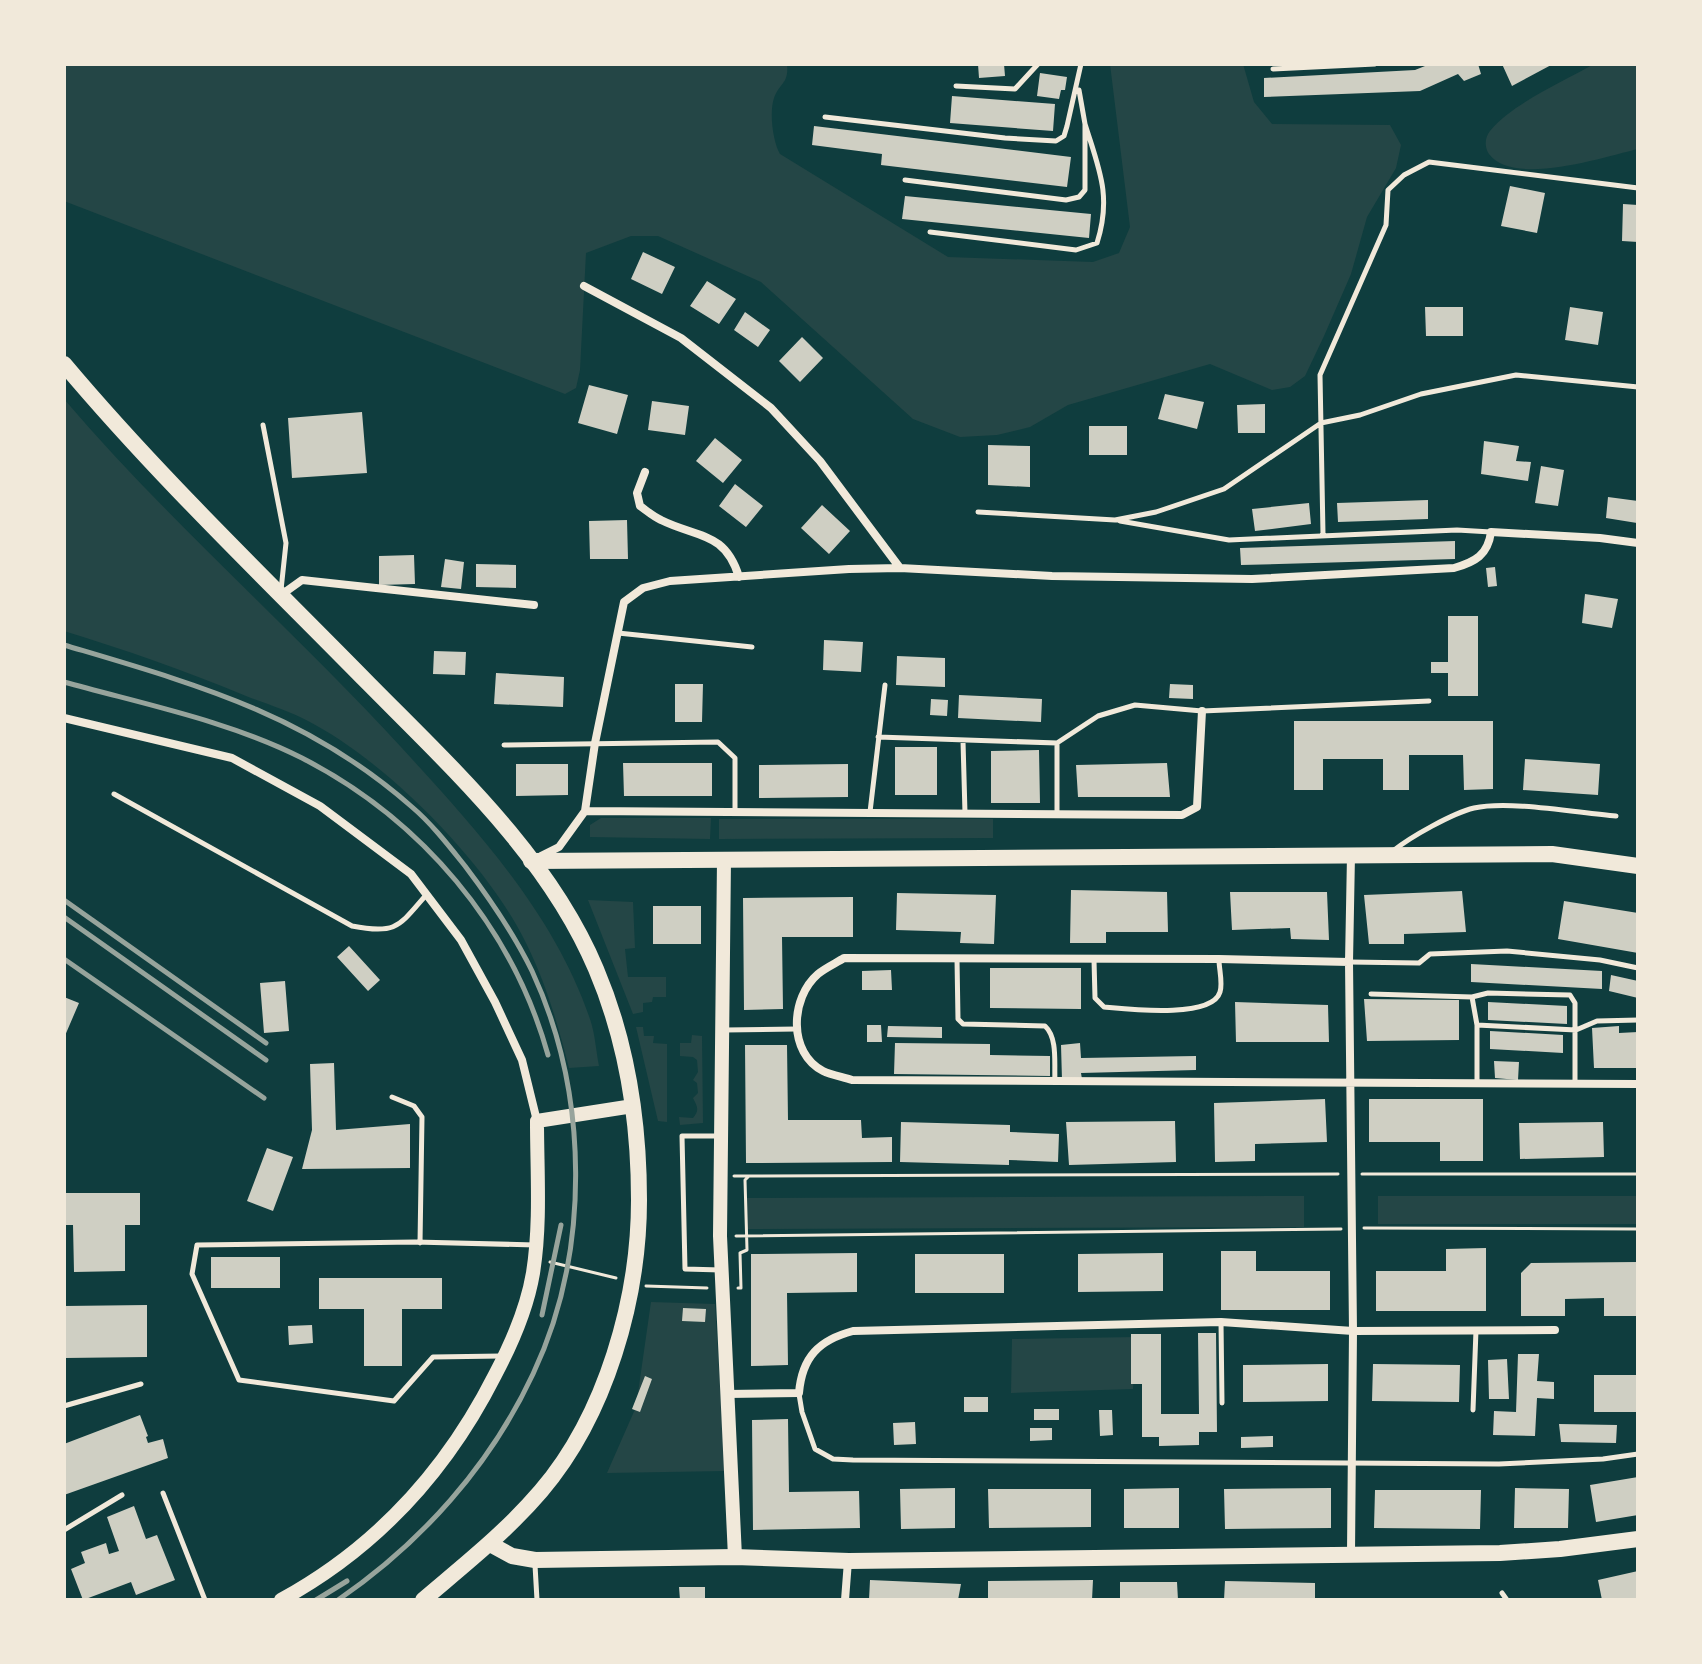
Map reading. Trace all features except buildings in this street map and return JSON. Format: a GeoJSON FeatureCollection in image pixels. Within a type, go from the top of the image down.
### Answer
{"type":"FeatureCollection","features":[{"type":"Feature","properties":{"kind":"main road"},"geometry":{"type":"LineString","coordinates":[[64,364],[156,469],[444,759],[531,861],[560,903],[595,968],[618,1035],[633,1106],[639,1185],[639,1230],[622,1331],[586,1420],[544,1487],[490,1544],[423,1600]]}},
{"type":"Feature","properties":{"kind":"main road"},"geometry":{"type":"LineString","coordinates":[[531,861],[1552,854],[1638,866]]}},
{"type":"Feature","properties":{"kind":"main road"},"geometry":{"type":"LineString","coordinates":[[490,1544],[512,1556],[535,1560],[735,1557],[849,1561],[1500,1553],[1638,1539]]}},
{"type":"Feature","properties":{"kind":"street"},"geometry":{"type":"LineString","coordinates":[[584,286],[681,338],[771,408],[820,461],[900,568]]}},
{"type":"Feature","properties":{"kind":"street"},"geometry":{"type":"LineString","coordinates":[[645,472],[637,493],[640,506],[660,520],[717,540],[734,559],[739,577]]}},
{"type":"Feature","properties":{"kind":"street"},"geometry":{"type":"LineString","coordinates":[[531,861],[559,847],[585,811],[595,743],[624,602],[643,588],[670,581],[900,568],[1052,576],[1252,579],[1454,568],[1472,563],[1482,556],[1491,532],[1638,543]]}},
{"type":"Feature","properties":{"kind":"street"},"geometry":{"type":"LineString","coordinates":[[281,595],[302,580],[534,605]]}},
{"type":"Feature","properties":{"kind":"street"},"geometry":{"type":"LineString","coordinates":[[585,811],[1182,815],[1197,807],[1202,711]]}},
{"type":"Feature","properties":{"kind":"street"},"geometry":{"type":"LineString","coordinates":[[64,718],[232,758],[320,806],[411,874],[428,893],[461,940],[522,1060],[537,1121],[536,1245],[533,1275],[523,1312],[505,1356],[478,1410],[445,1460],[414,1497],[375,1536],[329,1572],[281,1600]]}},
{"type":"Feature","properties":{"kind":"street"},"geometry":{"type":"LineString","coordinates":[[1351,855],[1351,1553]]}},
{"type":"Feature","properties":{"kind":"street"},"geometry":{"type":"LineString","coordinates":[[724,859],[720,1136],[722,1270],[735,1557]]}},
{"type":"Feature","properties":{"kind":"street"},"geometry":{"type":"LineString","coordinates":[[1349,962],[844,958],[817,975],[808,986],[798,1006],[796,1029],[804,1053],[821,1070],[852,1080],[1638,1084]]}},
{"type":"Feature","properties":{"kind":"street"},"geometry":{"type":"LineString","coordinates":[[537,1121],[633,1106]]}},
{"type":"Feature","properties":{"kind":"street"},"geometry":{"type":"LineString","coordinates":[[727,1394],[799,1393],[801,1371],[819,1347],[834,1336],[853,1331],[1221,1322],[1353,1331],[1555,1330]]}},
{"type":"Feature","properties":{"kind":"street"},"geometry":{"type":"LineString","coordinates":[[845,1600],[849,1561]]}},
{"type":"Feature","properties":{"kind":"lane"},"geometry":{"type":"LineString","coordinates":[[956,86],[1015,89],[1038,64]]}},
{"type":"Feature","properties":{"kind":"lane"},"geometry":{"type":"LineString","coordinates":[[825,117],[1056,141],[1064,136],[1081,64]]}},
{"type":"Feature","properties":{"kind":"lane"},"geometry":{"type":"LineString","coordinates":[[1273,69],[1375,64]]}},
{"type":"Feature","properties":{"kind":"lane"},"geometry":{"type":"LineString","coordinates":[[930,232],[1076,250],[1097,243],[1103,225],[1105,187],[1085,124],[1078,85]]}},
{"type":"Feature","properties":{"kind":"lane"},"geometry":{"type":"LineString","coordinates":[[905,180],[1066,200],[1079,197],[1085,190],[1085,124]]}},
{"type":"Feature","properties":{"kind":"lane"},"geometry":{"type":"LineString","coordinates":[[1323,534],[1320,375],[1386,225],[1388,190],[1404,175],[1429,162],[1638,188]]}},
{"type":"Feature","properties":{"kind":"lane"},"geometry":{"type":"LineString","coordinates":[[1115,520],[1156,512],[1224,489],[1321,423],[1360,415],[1421,394],[1516,375],[1638,387]]}},
{"type":"Feature","properties":{"kind":"lane"},"geometry":{"type":"LineString","coordinates":[[263,425],[286,543],[281,595]]}},
{"type":"Feature","properties":{"kind":"lane"},"geometry":{"type":"LineString","coordinates":[[978,512],[1115,520],[1229,540],[1323,534],[1457,530],[1491,532]]}},
{"type":"Feature","properties":{"kind":"lane"},"geometry":{"type":"LineString","coordinates":[[617,633],[752,647]]}},
{"type":"Feature","properties":{"kind":"lane"},"geometry":{"type":"LineString","coordinates":[[870,812],[885,685]]}},
{"type":"Feature","properties":{"kind":"lane"},"geometry":{"type":"LineString","coordinates":[[878,737],[1057,743],[1098,716],[1135,705],[1202,711],[1429,701]]}},
{"type":"Feature","properties":{"kind":"lane"},"geometry":{"type":"LineString","coordinates":[[963,741],[965,813]]}},
{"type":"Feature","properties":{"kind":"lane"},"geometry":{"type":"LineString","coordinates":[[504,745],[718,742],[735,758],[735,813]]}},
{"type":"Feature","properties":{"kind":"lane"},"geometry":{"type":"LineString","coordinates":[[1057,743],[1057,815]]}},
{"type":"Feature","properties":{"kind":"lane"},"geometry":{"type":"LineString","coordinates":[[114,794],[352,926],[381,932],[401,924],[428,893]]}},
{"type":"Feature","properties":{"kind":"lane"},"geometry":{"type":"LineString","coordinates":[[1389,854],[1407,839],[1473,808],[1507,806],[1616,816]]}},
{"type":"Feature","properties":{"kind":"lane"},"geometry":{"type":"LineString","coordinates":[[1349,962],[1419,963],[1430,954],[1507,951],[1600,960],[1638,968]]}},
{"type":"Feature","properties":{"kind":"lane"},"geometry":{"type":"LineString","coordinates":[[957,959],[958,1019],[963,1024],[1045,1026],[1051,1031],[1053,1041],[1055,1082]]}},
{"type":"Feature","properties":{"kind":"lane"},"geometry":{"type":"LineString","coordinates":[[1094,960],[1095,998],[1104,1007],[1195,1010],[1212,1004],[1220,992],[1219,959]]}},
{"type":"Feature","properties":{"kind":"lane"},"geometry":{"type":"LineString","coordinates":[[1371,994],[1472,997],[1488,993],[1570,995],[1575,1003],[1575,1084]]}},
{"type":"Feature","properties":{"kind":"lane"},"geometry":{"type":"LineString","coordinates":[[1472,997],[1477,1025],[1477,1084]]}},
{"type":"Feature","properties":{"kind":"lane"},"geometry":{"type":"LineString","coordinates":[[1477,1025],[1576,1030],[1597,1021],[1638,1020]]}},
{"type":"Feature","properties":{"kind":"lane"},"geometry":{"type":"LineString","coordinates":[[722,1030],[796,1029]]}},
{"type":"Feature","properties":{"kind":"lane"},"geometry":{"type":"LineString","coordinates":[[392,1097],[414,1106],[422,1117],[420,1243]]}},
{"type":"Feature","properties":{"kind":"lane"},"geometry":{"type":"LineString","coordinates":[[720,1136],[682,1136],[685,1269],[722,1270]]}},
{"type":"Feature","properties":{"kind":"lane"},"geometry":{"type":"LineString","coordinates":[[505,1356],[433,1357],[394,1401],[239,1380],[192,1274],[197,1245],[536,1245]]}},
{"type":"Feature","properties":{"kind":"lane"},"geometry":{"type":"LineString","coordinates":[[1221,1322],[1222,1403]]}},
{"type":"Feature","properties":{"kind":"lane"},"geometry":{"type":"LineString","coordinates":[[1473,1410],[1476,1329]]}},
{"type":"Feature","properties":{"kind":"lane"},"geometry":{"type":"LineString","coordinates":[[64,1406],[141,1384]]}},
{"type":"Feature","properties":{"kind":"lane"},"geometry":{"type":"LineString","coordinates":[[799,1393],[815,1449],[833,1459],[1499,1464],[1603,1459],[1638,1454]]}},
{"type":"Feature","properties":{"kind":"lane"},"geometry":{"type":"LineString","coordinates":[[163,1493],[205,1600]]}},
{"type":"Feature","properties":{"kind":"lane"},"geometry":{"type":"LineString","coordinates":[[64,1530],[122,1495]]}},
{"type":"Feature","properties":{"kind":"lane"},"geometry":{"type":"LineString","coordinates":[[535,1560],[537,1600]]}},
{"type":"Feature","properties":{"kind":"lane"},"geometry":{"type":"LineString","coordinates":[[1502,1593],[1507,1600]]}},
{"type":"Feature","properties":{"kind":"path"},"geometry":{"type":"LineString","coordinates":[[741,1288],[740,1253],[747,1250],[745,1180],[749,1176],[1638,1174]]}},
{"type":"Feature","properties":{"kind":"path"},"geometry":{"type":"LineString","coordinates":[[1374,1228],[1638,1229]]}},
{"type":"Feature","properties":{"kind":"path"},"geometry":{"type":"LineString","coordinates":[[750,1236],[1307,1230]]}},
{"type":"Feature","properties":{"kind":"shaded area"},"geometry":{"type":"Polygon","coordinates":[[[64,64],[787,64],[787,76],[776,93],[772,111],[774,135],[780,154],[948,257],[1093,262],[1119,253],[1130,227],[1110,64],[1243,64],[1254,102],[1272,124],[1390,125],[1401,145],[1396,168],[1367,217],[1351,274],[1324,336],[1305,376],[1290,387],[1272,390],[1210,364],[1068,405],[1030,427],[997,435],[960,437],[913,419],[761,282],[658,236],[631,236],[586,253],[580,370],[576,388],[565,394],[64,201],[64,64]]]}},
{"type":"Feature","properties":{"kind":"shaded area"},"geometry":{"type":"Polygon","coordinates":[[[1594,64],[1638,64],[1638,149],[1582,163],[1538,169],[1501,164],[1489,154],[1487,136],[1500,121],[1525,102],[1594,64]]]}},
{"type":"Feature","properties":{"kind":"shaded area"},"geometry":{"type":"Polygon","coordinates":[[[64,399],[146,489],[360,703],[484,841],[534,908],[575,980],[590,1019],[599,1066],[569,1068],[540,973],[509,912],[487,881],[432,817],[370,761],[293,714],[156,661],[64,631],[64,399]]]}},
{"type":"Feature","properties":{"kind":"shaded area"},"geometry":{"type":"Polygon","coordinates":[[[601,818],[711,818],[710,839],[590,837],[590,825],[601,818]]]}},
{"type":"Feature","properties":{"kind":"shaded area"},"geometry":{"type":"Polygon","coordinates":[[[719,819],[993,819],[993,838],[719,839],[719,819]]]}},
{"type":"Feature","properties":{"kind":"shaded area"},"geometry":{"type":"Polygon","coordinates":[[[588,900],[633,902],[635,948],[625,949],[628,977],[666,977],[666,997],[653,997],[652,1002],[643,1003],[643,1012],[633,1014],[588,900]]]}},
{"type":"Feature","properties":{"kind":"shaded area"},"geometry":{"type":"Polygon","coordinates":[[[636,1027],[643,1027],[644,1036],[654,1036],[653,1043],[667,1044],[667,1122],[658,1121],[636,1027]]]}},
{"type":"Feature","properties":{"kind":"shaded area"},"geometry":{"type":"Polygon","coordinates":[[[692,1035],[702,1036],[703,1123],[680,1125],[679,1117],[693,1118],[697,1110],[693,1098],[698,1093],[697,1083],[693,1080],[698,1072],[697,1060],[680,1056],[680,1043],[691,1043],[692,1035]]]}},
{"type":"Feature","properties":{"kind":"shaded area"},"geometry":{"type":"Polygon","coordinates":[[[1304,1196],[1304,1227],[747,1229],[747,1198],[1304,1196]]]}},
{"type":"Feature","properties":{"kind":"shaded area"},"geometry":{"type":"Polygon","coordinates":[[[1378,1196],[1638,1196],[1638,1224],[1378,1224],[1378,1196]]]}},
{"type":"Feature","properties":{"kind":"shaded area"},"geometry":{"type":"Polygon","coordinates":[[[651,1302],[715,1304],[725,1471],[607,1473],[636,1407],[651,1302]]]}},
{"type":"Feature","properties":{"kind":"shaded area"},"geometry":{"type":"Polygon","coordinates":[[[1136,1337],[1133,1389],[1011,1393],[1012,1339],[1136,1337]]]}},
{"type":"Feature","properties":{"kind":"railway"},"geometry":{"type":"LineString","coordinates":[[64,645],[248,706],[332,748],[372,775],[426,821],[474,878],[525,957],[551,1019],[573,1120],[576,1172],[573,1225],[565,1276],[552,1326],[516,1408],[474,1471],[425,1528],[338,1600]]}},
{"type":"Feature","properties":{"kind":"railway"},"geometry":{"type":"LineString","coordinates":[[64,682],[185,714],[274,745],[345,783],[386,812],[423,845],[486,920],[532,1008],[548,1055]]}},
{"type":"Feature","properties":{"kind":"railway"},"geometry":{"type":"LineString","coordinates":[[64,900],[266,1043]]}},
{"type":"Feature","properties":{"kind":"railway"},"geometry":{"type":"LineString","coordinates":[[64,917],[266,1060]]}},
{"type":"Feature","properties":{"kind":"railway"},"geometry":{"type":"LineString","coordinates":[[64,959],[264,1098]]}},
{"type":"Feature","properties":{"kind":"railway"},"geometry":{"type":"LineString","coordinates":[[542,1315],[561,1225]]}},
{"type":"Feature","properties":{"kind":"railway"},"geometry":{"type":"LineString","coordinates":[[316,1600],[347,1581]]}}]}
